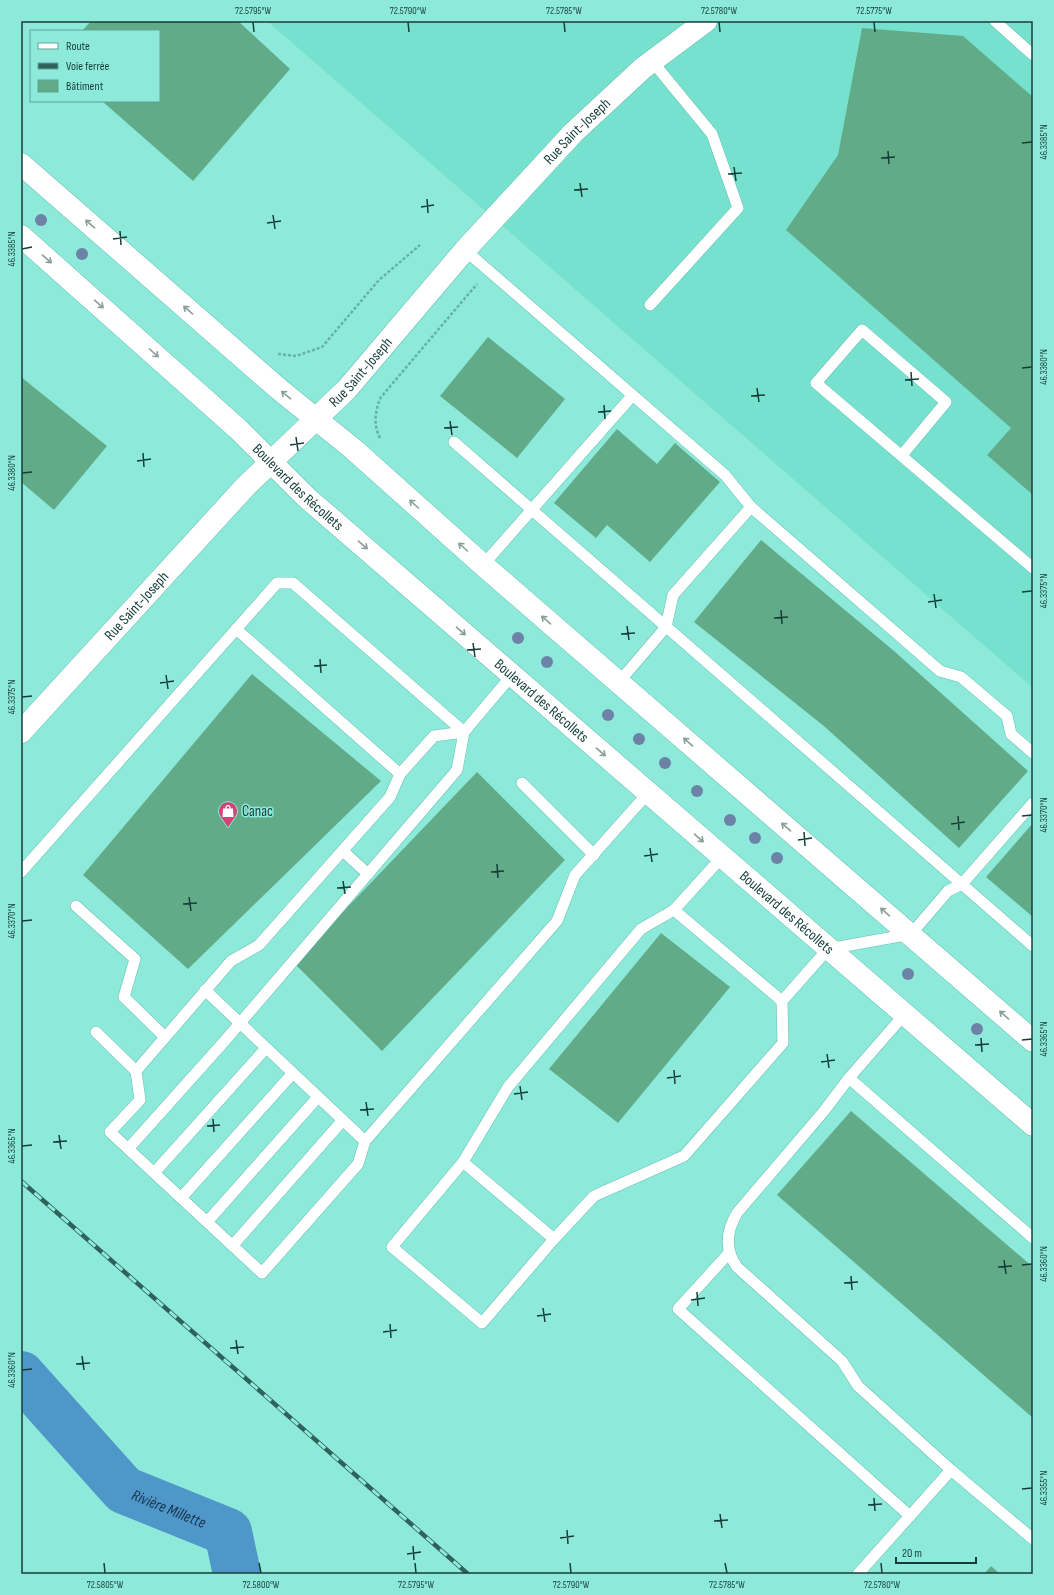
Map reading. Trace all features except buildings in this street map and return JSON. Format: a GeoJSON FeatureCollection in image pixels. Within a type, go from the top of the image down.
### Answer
{"type":"FeatureCollection","features":[{"type":"Feature","properties":{"kind":"main road","name":"Rue Saint-Joseph"},"geometry":{"type":"LineString","coordinates":[[21,732],[245,487],[272,463],[347,389],[465,250],[588,117],[652,61],[706,21]]}},
{"type":"Feature","properties":{"kind":"main road"},"geometry":{"type":"LineString","coordinates":[[21,164],[280,390],[352,448],[483,565],[1033,1041]]}},
{"type":"Feature","properties":{"kind":"main road","name":"Boulevard des Récollets"},"geometry":{"type":"LineString","coordinates":[[21,236],[232,423],[306,497],[1033,1125]]}},
{"type":"Feature","properties":{"kind":"lane"},"geometry":{"type":"LineString","coordinates":[[995,21],[1033,55]]}},
{"type":"Feature","properties":{"kind":"lane"},"geometry":{"type":"LineString","coordinates":[[650,305],[738,208],[712,134],[652,61]]}},
{"type":"Feature","properties":{"kind":"lane"},"geometry":{"type":"LineString","coordinates":[[465,250],[632,396],[726,475],[751,507],[940,671],[961,677],[1007,716],[1011,734],[1033,753]]}},
{"type":"Feature","properties":{"kind":"lane"},"geometry":{"type":"LineString","coordinates":[[902,455],[946,402],[862,330],[816,383],[1033,568]]}},
{"type":"Feature","properties":{"kind":"lane"},"geometry":{"type":"LineString","coordinates":[[483,565],[632,396]]}},
{"type":"Feature","properties":{"kind":"lane"},"geometry":{"type":"LineString","coordinates":[[454,442],[1033,946]]}},
{"type":"Feature","properties":{"kind":"lane"},"geometry":{"type":"LineString","coordinates":[[619,682],[666,627],[673,596],[751,507]]}},
{"type":"Feature","properties":{"kind":"lane"},"geometry":{"type":"LineString","coordinates":[[21,872],[277,583],[293,583],[464,732]]}},
{"type":"Feature","properties":{"kind":"lane"},"geometry":{"type":"LineString","coordinates":[[236,629],[400,774]]}},
{"type":"Feature","properties":{"kind":"lane"},"geometry":{"type":"LineString","coordinates":[[128,1149],[222,1044],[457,770],[464,732],[512,675]]}},
{"type":"Feature","properties":{"kind":"lane"},"geometry":{"type":"LineString","coordinates":[[136,1071],[231,961],[259,945],[343,851],[390,798],[400,774],[434,736],[464,732]]}},
{"type":"Feature","properties":{"kind":"lane"},"geometry":{"type":"LineString","coordinates":[[522,783],[594,855]]}},
{"type":"Feature","properties":{"kind":"lane"},"geometry":{"type":"LineString","coordinates":[[96,1032],[136,1071],[140,1100],[110,1132],[262,1273],[358,1164],[365,1140],[557,921],[576,875],[648,793]]}},
{"type":"Feature","properties":{"kind":"lane"},"geometry":{"type":"LineString","coordinates":[[722,857],[674,910],[641,929],[508,1087],[463,1162],[392,1247],[482,1323],[554,1239],[594,1196],[684,1156],[783,1043],[782,1001],[828,949],[911,934],[948,891],[962,884],[1033,803]]}},
{"type":"Feature","properties":{"kind":"lane"},"geometry":{"type":"LineString","coordinates":[[343,851],[368,874]]}},
{"type":"Feature","properties":{"kind":"lane"},"geometry":{"type":"LineString","coordinates":[[76,906],[135,959],[124,997],[165,1037]]}},
{"type":"Feature","properties":{"kind":"lane"},"geometry":{"type":"LineString","coordinates":[[674,910],[782,1001]]}},
{"type":"Feature","properties":{"kind":"lane"},"geometry":{"type":"LineString","coordinates":[[205,990],[365,1140]]}},
{"type":"Feature","properties":{"kind":"lane"},"geometry":{"type":"LineString","coordinates":[[904,1015],[736,1213],[730,1228],[729,1253],[737,1266],[842,1361],[858,1386],[951,1470],[1033,1539]]}},
{"type":"Feature","properties":{"kind":"lane"},"geometry":{"type":"LineString","coordinates":[[154,1173],[266,1048]]}},
{"type":"Feature","properties":{"kind":"lane"},"geometry":{"type":"LineString","coordinates":[[181,1198],[293,1073]]}},
{"type":"Feature","properties":{"kind":"lane"},"geometry":{"type":"LineString","coordinates":[[849,1078],[1033,1238]]}},
{"type":"Feature","properties":{"kind":"lane"},"geometry":{"type":"LineString","coordinates":[[207,1222],[318,1097]]}},
{"type":"Feature","properties":{"kind":"lane"},"geometry":{"type":"LineString","coordinates":[[232,1245],[343,1120]]}},
{"type":"Feature","properties":{"kind":"lane"},"geometry":{"type":"LineString","coordinates":[[463,1162],[554,1239]]}},
{"type":"Feature","properties":{"kind":"lane"},"geometry":{"type":"LineString","coordinates":[[729,1253],[678,1310],[910,1516]]}},
{"type":"Feature","properties":{"kind":"lane"},"geometry":{"type":"LineString","coordinates":[[858,1574],[951,1470]]}},
{"type":"Feature","properties":{"kind":"path"},"geometry":{"type":"LineString","coordinates":[[296,356],[322,347],[379,280],[420,245]]}},
{"type":"Feature","properties":{"kind":"path","name":"Rue Saint-Joseph"},"geometry":{"type":"LineString","coordinates":[[375,425],[376,406],[387,388],[478,283]]}},
{"type":"Feature","properties":{"kind":"shaded area"},"geometry":{"type":"Polygon","coordinates":[[[267,21],[1033,21],[1033,688],[267,21]]]}},
{"type":"Feature","properties":{"kind":"waterway","name":"Rivière Millette"},"geometry":{"type":"LineString","coordinates":[[21,1375],[124,1490],[228,1532],[237,1574]]}},
{"type":"Feature","properties":{"kind":"railway"},"geometry":{"type":"LineString","coordinates":[[21,1181],[468,1574]]}},
{"type":"Feature","properties":{"kind":"place","name":"Canac"},"geometry":{"type":"Point","coordinates":[228,828]}}]}
